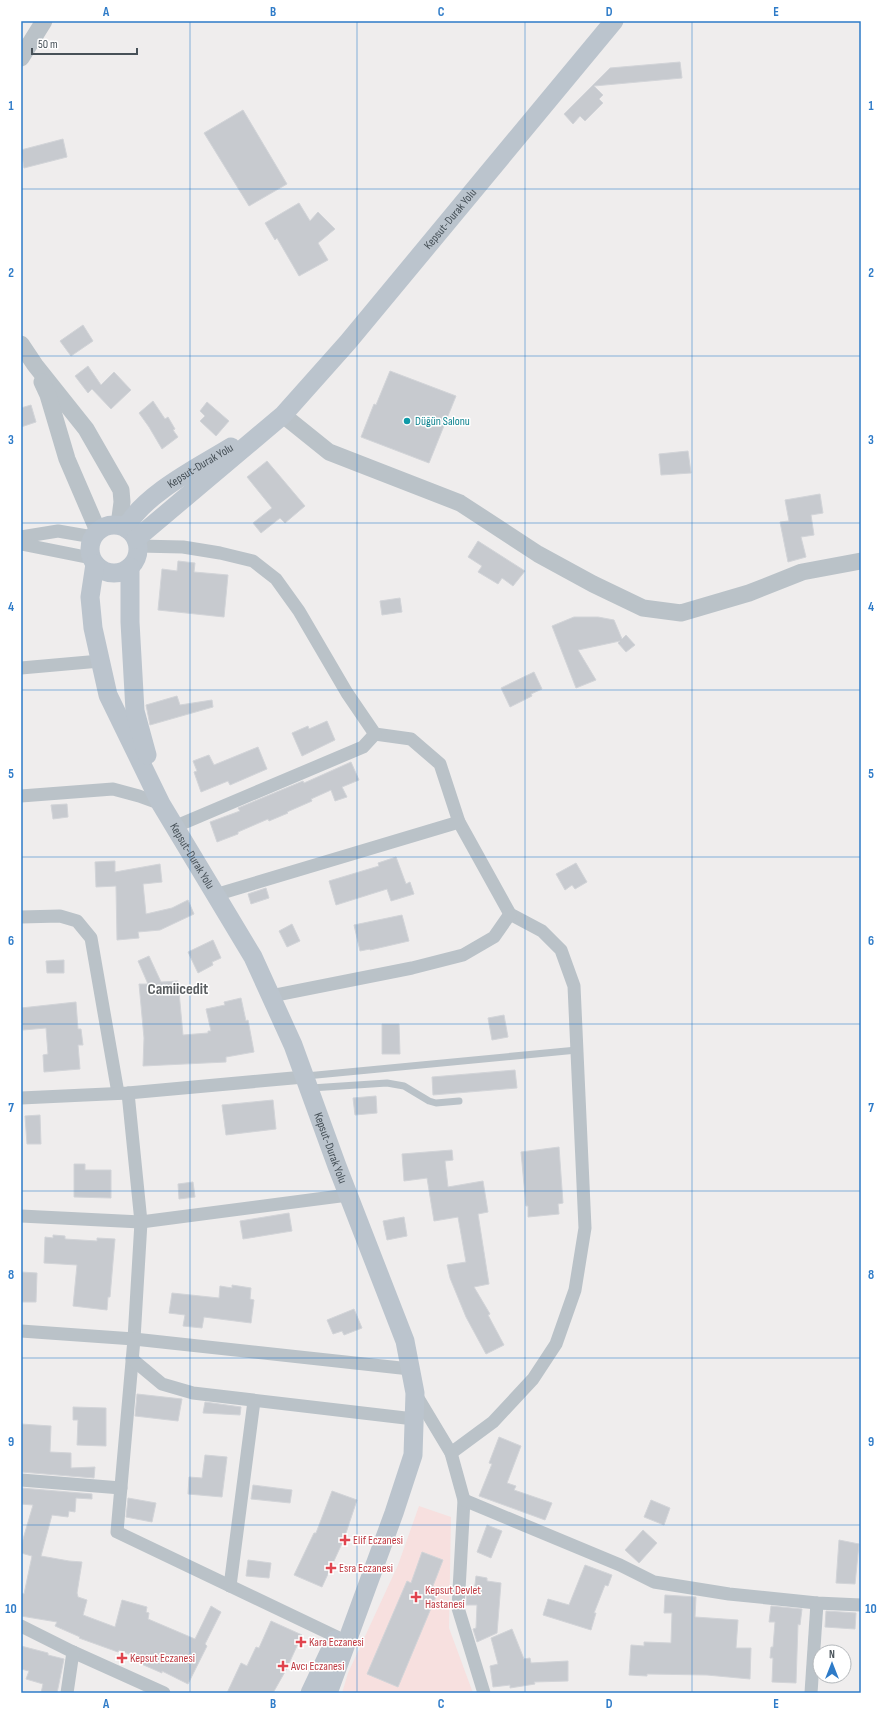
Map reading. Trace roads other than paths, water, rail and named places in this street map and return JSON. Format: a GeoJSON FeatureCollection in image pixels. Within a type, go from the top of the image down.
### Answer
{"type":"FeatureCollection","features":[{"type":"Feature","properties":{"kind":"main road","name":"Kepsut-Durak Yolu"},"geometry":{"type":"LineString","coordinates":[[130,534],[137,510],[150,498],[283,415],[348,342],[614,21]]}},
{"type":"Feature","properties":{"kind":"main road"},"geometry":{"type":"LineString","coordinates":[[104,527],[130,534],[138,554],[130,567],[123,571],[108,572],[101,569],[93,561],[90,543],[95,534],[104,527]]}},
{"type":"Feature","properties":{"kind":"main road","name":"Kepsut-Durak Yolu"},"geometry":{"type":"LineString","coordinates":[[93,561],[90,597],[93,628],[108,694],[161,804],[253,957],[271,996],[293,1045],[348,1195],[405,1341],[415,1392],[413,1455],[394,1514],[328,1693]]}},
{"type":"Feature","properties":{"kind":"main road","name":"Kepsut-Durak Yolu"},"geometry":{"type":"LineString","coordinates":[[130,567],[130,622],[135,711],[161,804]]}},
{"type":"Feature","properties":{"kind":"main road","name":"Kepsut-Durak Yolu"},"geometry":{"type":"LineString","coordinates":[[310,1693],[394,1514]]}},
{"type":"Feature","properties":{"kind":"street"},"geometry":{"type":"LineString","coordinates":[[21,58],[44,21]]}},
{"type":"Feature","properties":{"kind":"street"},"geometry":{"type":"LineString","coordinates":[[21,344],[35,365],[86,429],[120,490],[130,534],[183,547],[220,553],[253,562],[276,579],[299,611],[347,693],[375,734],[411,739],[440,764],[459,822],[510,914],[542,931],[562,950],[574,986],[585,1228],[575,1290],[556,1344],[533,1379],[494,1422],[451,1453]]}},
{"type":"Feature","properties":{"kind":"street"},"geometry":{"type":"LineString","coordinates":[[21,537],[58,531],[95,534],[67,459],[48,395],[35,365]]}},
{"type":"Feature","properties":{"kind":"street"},"geometry":{"type":"LineString","coordinates":[[283,415],[329,452],[460,503],[538,554],[593,584],[643,608],[681,613],[749,593],[802,572],[861,561]]}},
{"type":"Feature","properties":{"kind":"street"},"geometry":{"type":"LineString","coordinates":[[21,544],[93,561]]}},
{"type":"Feature","properties":{"kind":"street"},"geometry":{"type":"LineString","coordinates":[[21,668],[100,661]]}},
{"type":"Feature","properties":{"kind":"street"},"geometry":{"type":"LineString","coordinates":[[174,827],[363,747],[375,734]]}},
{"type":"Feature","properties":{"kind":"street"},"geometry":{"type":"LineString","coordinates":[[21,796],[113,789],[161,804]]}},
{"type":"Feature","properties":{"kind":"street"},"geometry":{"type":"LineString","coordinates":[[215,895],[459,822]]}},
{"type":"Feature","properties":{"kind":"street"},"geometry":{"type":"LineString","coordinates":[[271,996],[412,968],[463,955],[494,937],[510,914]]}},
{"type":"Feature","properties":{"kind":"street"},"geometry":{"type":"LineString","coordinates":[[21,918],[60,916],[76,922],[91,938],[123,1093],[141,1222],[134,1339],[116,1532],[337,1637]]}},
{"type":"Feature","properties":{"kind":"street"},"geometry":{"type":"LineString","coordinates":[[21,1098],[306,1082]]}},
{"type":"Feature","properties":{"kind":"street"},"geometry":{"type":"LineString","coordinates":[[21,1216],[141,1222],[348,1195]]}},
{"type":"Feature","properties":{"kind":"street"},"geometry":{"type":"LineString","coordinates":[[21,1331],[134,1339],[410,1369]]}},
{"type":"Feature","properties":{"kind":"street"},"geometry":{"type":"LineString","coordinates":[[132,1359],[162,1384],[193,1393],[414,1419]]}},
{"type":"Feature","properties":{"kind":"street"},"geometry":{"type":"LineString","coordinates":[[415,1392],[451,1453],[464,1500],[458,1608],[484,1693]]}},
{"type":"Feature","properties":{"kind":"street"},"geometry":{"type":"LineString","coordinates":[[230,1586],[254,1401]]}},
{"type":"Feature","properties":{"kind":"street"},"geometry":{"type":"LineString","coordinates":[[21,1480],[120,1488]]}},
{"type":"Feature","properties":{"kind":"street"},"geometry":{"type":"LineString","coordinates":[[464,1500],[620,1565],[654,1582],[729,1594],[817,1603],[861,1605]]}},
{"type":"Feature","properties":{"kind":"street"},"geometry":{"type":"LineString","coordinates":[[811,1693],[817,1603]]}},
{"type":"Feature","properties":{"kind":"street"},"geometry":{"type":"LineString","coordinates":[[21,1626],[73,1652],[164,1693]]}},
{"type":"Feature","properties":{"kind":"street"},"geometry":{"type":"LineString","coordinates":[[67,1693],[73,1652]]}},
{"type":"Feature","properties":{"kind":"lane"},"geometry":{"type":"LineString","coordinates":[[306,1082],[577,1050]]}},
{"type":"Feature","properties":{"kind":"lane"},"geometry":{"type":"LineString","coordinates":[[306,1082],[387,1082],[404,1086],[429,1101],[436,1103],[459,1101]]}},
{"type":"Feature","properties":{"kind":"place","name":"Düğün Salonu"},"geometry":{"type":"Point","coordinates":[407,421]}},
{"type":"Feature","properties":{"kind":"place","name":"Elif Eczanesi"},"geometry":{"type":"Point","coordinates":[345,1540]}},
{"type":"Feature","properties":{"kind":"place","name":"Esra Eczanesi"},"geometry":{"type":"Point","coordinates":[331,1568]}},
{"type":"Feature","properties":{"kind":"place","name":"Kepsut Devlet Hastanesi"},"geometry":{"type":"Point","coordinates":[416,1597]}},
{"type":"Feature","properties":{"kind":"place","name":"Kara Eczanesi"},"geometry":{"type":"Point","coordinates":[301,1642]}},
{"type":"Feature","properties":{"kind":"place","name":"Kepsut Eczanesi"},"geometry":{"type":"Point","coordinates":[122,1658]}},
{"type":"Feature","properties":{"kind":"place","name":"Avcı Eczanesi"},"geometry":{"type":"Point","coordinates":[283,1666]}},
{"type":"Feature","properties":{"kind":"district","name":"Camiicedit"},"geometry":{"type":"Point","coordinates":[178,989]}}]}
